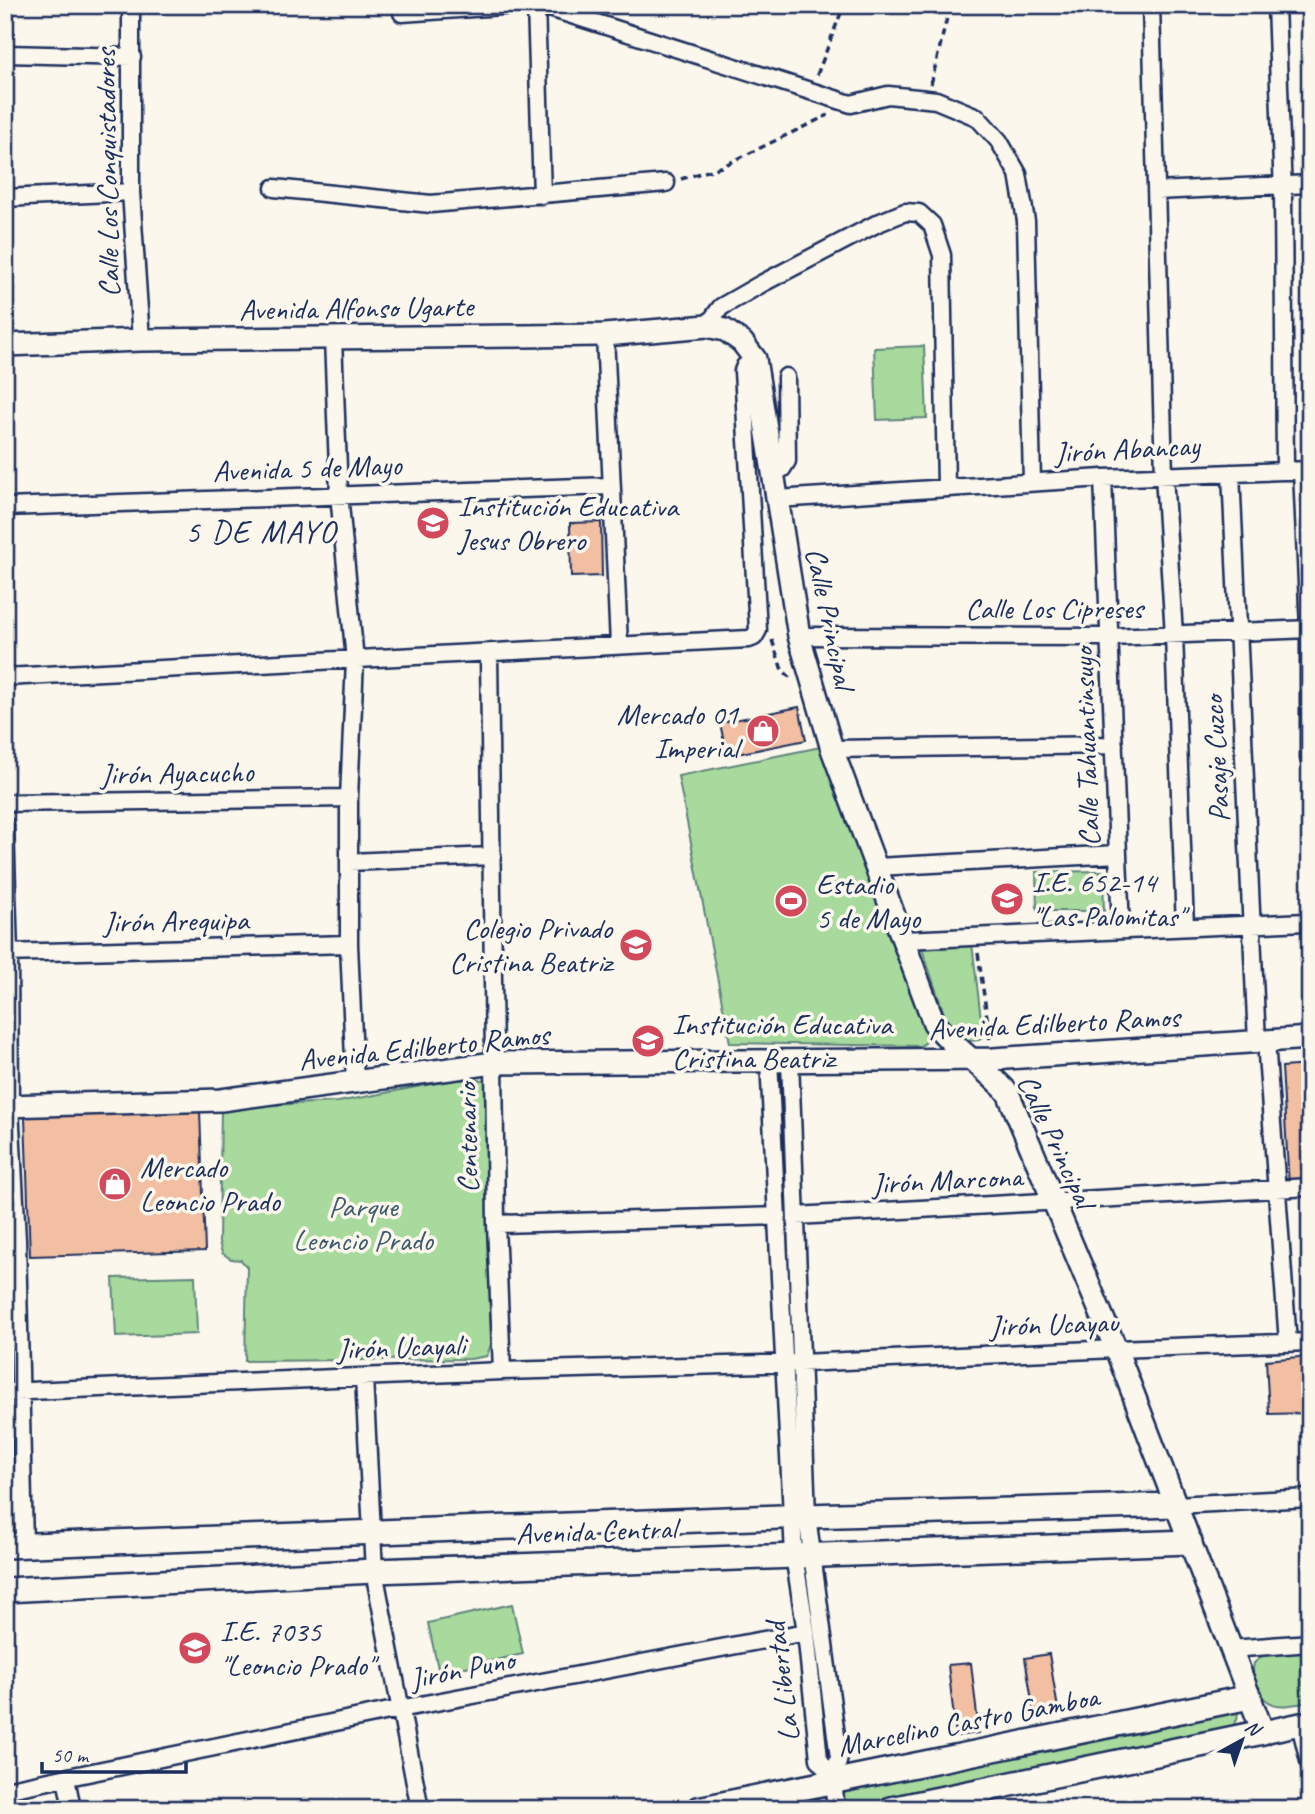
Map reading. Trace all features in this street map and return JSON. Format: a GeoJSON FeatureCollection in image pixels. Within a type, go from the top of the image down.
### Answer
{"type":"FeatureCollection","features":[{"type":"Feature","properties":{"kind":"main road","name":"Avenida Central"},"geometry":{"type":"LineString","coordinates":[[15,1545],[1175,1505]]}},
{"type":"Feature","properties":{"kind":"main road","name":"Avenida Central"},"geometry":{"type":"LineString","coordinates":[[5,1590],[374,1571],[1190,1542]]}},
{"type":"Feature","properties":{"kind":"main road","name":"Marcelino Castro Gamboa"},"geometry":{"type":"LineString","coordinates":[[698,1809],[1250,1697]]}},
{"type":"Feature","properties":{"kind":"main road"},"geometry":{"type":"LineString","coordinates":[[891,1809],[1263,1732]]}},
{"type":"Feature","properties":{"kind":"street","name":"Calle Los Conquistadores"},"geometry":{"type":"LineString","coordinates":[[131,5],[131,192],[141,340]]}},
{"type":"Feature","properties":{"kind":"street"},"geometry":{"type":"LineString","coordinates":[[402,5],[402,13],[516,5]]}},
{"type":"Feature","properties":{"kind":"street"},"geometry":{"type":"LineString","coordinates":[[542,195],[538,5],[851,104],[888,95],[927,99],[936,100],[977,117],[999,141],[1018,174],[1026,221],[1032,482]]}},
{"type":"Feature","properties":{"kind":"street"},"geometry":{"type":"LineString","coordinates":[[1151,5],[1164,475],[1174,635],[1185,927]]}},
{"type":"Feature","properties":{"kind":"street"},"geometry":{"type":"LineString","coordinates":[[1276,5],[1283,186],[1285,471]]}},
{"type":"Feature","properties":{"kind":"street"},"geometry":{"type":"LineString","coordinates":[[5,54],[132,57]]}},
{"type":"Feature","properties":{"kind":"street"},"geometry":{"type":"LineString","coordinates":[[274,188],[431,204],[666,183]]}},
{"type":"Feature","properties":{"kind":"street"},"geometry":{"type":"LineString","coordinates":[[1156,191],[1310,184]]}},
{"type":"Feature","properties":{"kind":"street"},"geometry":{"type":"LineString","coordinates":[[5,198],[131,192]]}},
{"type":"Feature","properties":{"kind":"street"},"geometry":{"type":"LineString","coordinates":[[5,677],[754,637],[758,630],[743,371],[745,366],[755,359],[742,342],[725,330],[707,326],[721,307],[878,223],[905,212],[919,214],[932,225],[942,255],[946,487]]}},
{"type":"Feature","properties":{"kind":"street","name":"Avenida Alfonso Ugarte"},"geometry":{"type":"LineString","coordinates":[[5,345],[141,340],[604,335],[707,326]]}},
{"type":"Feature","properties":{"kind":"street"},"geometry":{"type":"LineString","coordinates":[[604,335],[619,645]]}},
{"type":"Feature","properties":{"kind":"street"},"geometry":{"type":"LineString","coordinates":[[332,338],[339,494],[355,660],[349,798],[349,944],[355,1082]]}},
{"type":"Feature","properties":{"kind":"street","name":"Calle Principal"},"geometry":{"type":"LineString","coordinates":[[755,359],[799,636],[832,749],[934,1023],[949,1042],[992,1075],[1008,1093],[1116,1349],[1263,1732]]}},
{"type":"Feature","properties":{"kind":"street"},"geometry":{"type":"LineString","coordinates":[[773,472],[782,469],[787,461],[786,377]]}},
{"type":"Feature","properties":{"kind":"street"},"geometry":{"type":"LineString","coordinates":[[1306,470],[1310,759]]}},
{"type":"Feature","properties":{"kind":"street","name":"Jirón Abancay"},"geometry":{"type":"LineString","coordinates":[[776,499],[1103,478],[1306,470]]}},
{"type":"Feature","properties":{"kind":"street","name":"Pasaje Cuzco"},"geometry":{"type":"LineString","coordinates":[[1231,473],[1251,924],[1277,1189],[1288,1343]]}},
{"type":"Feature","properties":{"kind":"street","name":"Calle Tahuantinsuyo"},"geometry":{"type":"LineString","coordinates":[[1103,478],[1121,930]]}},
{"type":"Feature","properties":{"kind":"street","name":"Avenida 5 de Mayo"},"geometry":{"type":"LineString","coordinates":[[5,507],[611,486]]}},
{"type":"Feature","properties":{"kind":"street","name":"Calle Los Cipreses"},"geometry":{"type":"LineString","coordinates":[[799,636],[1110,637],[1309,629]]}},
{"type":"Feature","properties":{"kind":"street","name":"Centenario"},"geometry":{"type":"LineString","coordinates":[[489,653],[496,1224],[502,1371]]}},
{"type":"Feature","properties":{"kind":"street"},"geometry":{"type":"LineString","coordinates":[[832,749],[1114,745]]}},
{"type":"Feature","properties":{"kind":"street","name":"Jirón Ayacucho"},"geometry":{"type":"LineString","coordinates":[[5,803],[349,798]]}},
{"type":"Feature","properties":{"kind":"street"},"geometry":{"type":"LineString","coordinates":[[5,825],[15,1545]]}},
{"type":"Feature","properties":{"kind":"street"},"geometry":{"type":"LineString","coordinates":[[876,867],[1118,853]]}},
{"type":"Feature","properties":{"kind":"street"},"geometry":{"type":"LineString","coordinates":[[349,862],[492,856]]}},
{"type":"Feature","properties":{"kind":"street"},"geometry":{"type":"LineString","coordinates":[[904,940],[1306,922]]}},
{"type":"Feature","properties":{"kind":"street","name":"Jirón Arequipa"},"geometry":{"type":"LineString","coordinates":[[7,953],[349,944]]}},
{"type":"Feature","properties":{"kind":"street","name":"Avenida Edilberto Ramos"},"geometry":{"type":"LineString","coordinates":[[8,1106],[221,1100],[494,1063],[993,1059],[1310,1038]]}},
{"type":"Feature","properties":{"kind":"street","name":"La Libertad"},"geometry":{"type":"LineString","coordinates":[[780,1060],[778,1216],[793,1364]]}},
{"type":"Feature","properties":{"kind":"street","name":"La Libertad"},"geometry":{"type":"LineString","coordinates":[[780,1060],[796,1216],[793,1364],[806,1632],[819,1759],[833,1780]]}},
{"type":"Feature","properties":{"kind":"street","name":"Jirón Marcona"},"geometry":{"type":"LineString","coordinates":[[796,1216],[1310,1187]]}},
{"type":"Feature","properties":{"kind":"street"},"geometry":{"type":"LineString","coordinates":[[496,1224],[778,1216]]}},
{"type":"Feature","properties":{"kind":"street","name":"Jirón Ucayau"},"geometry":{"type":"LineString","coordinates":[[793,1364],[1310,1342]]}},
{"type":"Feature","properties":{"kind":"street","name":"Jirón Ucayali"},"geometry":{"type":"LineString","coordinates":[[12,1392],[502,1371],[793,1364]]}},
{"type":"Feature","properties":{"kind":"street"},"geometry":{"type":"LineString","coordinates":[[364,1377],[374,1571],[420,1809]]}},
{"type":"Feature","properties":{"kind":"street"},"geometry":{"type":"LineString","coordinates":[[1175,1505],[1310,1497]]}},
{"type":"Feature","properties":{"kind":"street","name":"La Libertad"},"geometry":{"type":"LineString","coordinates":[[802,1555],[839,1758],[833,1780]]}},
{"type":"Feature","properties":{"kind":"street","name":"Jirón Puno"},"geometry":{"type":"LineString","coordinates":[[5,1790],[399,1709],[806,1632]]}},
{"type":"Feature","properties":{"kind":"street"},"geometry":{"type":"LineString","coordinates":[[1231,1649],[1310,1643]]}},
{"type":"Feature","properties":{"kind":"street"},"geometry":{"type":"LineString","coordinates":[[1263,1732],[1305,1723],[1310,1765]]}},
{"type":"Feature","properties":{"kind":"street"},"geometry":{"type":"LineString","coordinates":[[66,1778],[72,1809]]}},
{"type":"Feature","properties":{"kind":"street"},"geometry":{"type":"LineString","coordinates":[[833,1780],[836,1809]]}},
{"type":"Feature","properties":{"kind":"path"},"geometry":{"type":"LineString","coordinates":[[802,89],[817,75],[844,5]]}},
{"type":"Feature","properties":{"kind":"path"},"geometry":{"type":"LineString","coordinates":[[927,99],[950,5]]}},
{"type":"Feature","properties":{"kind":"path"},"geometry":{"type":"LineString","coordinates":[[666,183],[721,167],[851,104]]}},
{"type":"Feature","properties":{"kind":"path"},"geometry":{"type":"LineString","coordinates":[[773,643],[782,670],[789,678]]}},
{"type":"Feature","properties":{"kind":"path"},"geometry":{"type":"LineString","coordinates":[[976,937],[993,1059]]}},
{"type":"Feature","properties":{"kind":"green space"},"geometry":{"type":"Polygon","coordinates":[[[924,346],[927,418],[877,420],[874,348],[924,346]]]}},
{"type":"Feature","properties":{"kind":"green space","name":"Estadio 5 de Mayo"},"geometry":{"type":"Polygon","coordinates":[[[821,747],[928,1026],[928,1038],[920,1046],[730,1043],[678,776],[821,747]]]}},
{"type":"Feature","properties":{"kind":"green space"},"geometry":{"type":"Polygon","coordinates":[[[1103,871],[1104,911],[1037,911],[1036,872],[1103,871]]]}},
{"type":"Feature","properties":{"kind":"green space"},"geometry":{"type":"Polygon","coordinates":[[[972,943],[983,1036],[979,1040],[960,1042],[952,1037],[921,946],[972,943]]]}},
{"type":"Feature","properties":{"kind":"green space","name":"Parque Leoncio Prado"},"geometry":{"type":"Polygon","coordinates":[[[458,1079],[486,1080],[491,1344],[487,1356],[470,1359],[245,1361],[247,1267],[241,1260],[231,1259],[222,1253],[219,1242],[221,1107],[338,1102],[458,1079]]]}},
{"type":"Feature","properties":{"kind":"green space"},"geometry":{"type":"Polygon","coordinates":[[[195,1276],[197,1334],[116,1337],[113,1278],[195,1276]]]}},
{"type":"Feature","properties":{"kind":"green space"},"geometry":{"type":"Polygon","coordinates":[[[512,1604],[523,1654],[439,1673],[428,1623],[512,1604]]]}},
{"type":"Feature","properties":{"kind":"green space"},"geometry":{"type":"Polygon","coordinates":[[[1272,1648],[1310,1648],[1310,1702],[1276,1705],[1264,1698],[1251,1683],[1254,1663],[1272,1648]]]}},
{"type":"Feature","properties":{"kind":"green space"},"geometry":{"type":"Polygon","coordinates":[[[1232,1708],[1238,1712],[1237,1720],[1227,1733],[859,1809],[841,1808],[842,1787],[1232,1708]]]}},
{"type":"Feature","properties":{"kind":"green space"},"geometry":{"type":"Polygon","coordinates":[[[817,1795],[820,1809],[727,1809],[817,1795]]]}},
{"type":"Feature","properties":{"kind":"building"},"geometry":{"type":"Polygon","coordinates":[[[601,522],[602,576],[571,577],[570,523],[601,522]]]}},
{"type":"Feature","properties":{"kind":"building","name":"Mercado 01 Imperial"},"geometry":{"type":"Polygon","coordinates":[[[799,707],[806,740],[727,756],[720,723],[799,707]]]}},
{"type":"Feature","properties":{"kind":"building"},"geometry":{"type":"Polygon","coordinates":[[[1310,1065],[1310,1184],[1289,1186],[1282,1067],[1310,1065]]]}},
{"type":"Feature","properties":{"kind":"building","name":"Mercado Leoncio Prado"},"geometry":{"type":"Polygon","coordinates":[[[200,1111],[205,1251],[30,1256],[25,1117],[200,1111]]]}},
{"type":"Feature","properties":{"kind":"building"},"geometry":{"type":"Polygon","coordinates":[[[1310,1356],[1310,1413],[1269,1414],[1266,1360],[1310,1356]]]}},
{"type":"Feature","properties":{"kind":"building"},"geometry":{"type":"Polygon","coordinates":[[[1049,1654],[1058,1709],[1034,1713],[1025,1658],[1049,1654]]]}},
{"type":"Feature","properties":{"kind":"building"},"geometry":{"type":"Polygon","coordinates":[[[971,1663],[979,1733],[956,1736],[948,1665],[971,1663]]]}},
{"type":"Feature","properties":{"kind":"place","name":"Institución Educativa Jesus Obrero"},"geometry":{"type":"Point","coordinates":[433,523]}},
{"type":"Feature","properties":{"kind":"place","name":"Mercado 01 Imperial"},"geometry":{"type":"Point","coordinates":[763,731]}},
{"type":"Feature","properties":{"kind":"place","name":"I.E. 652-14 \"Las Palomitas\""},"geometry":{"type":"Point","coordinates":[1007,899]}},
{"type":"Feature","properties":{"kind":"place","name":"Estadio 5 de Mayo"},"geometry":{"type":"Point","coordinates":[791,901]}},
{"type":"Feature","properties":{"kind":"place","name":"Colegio Privado Cristina Beatriz"},"geometry":{"type":"Point","coordinates":[636,945]}},
{"type":"Feature","properties":{"kind":"place","name":"Institución Educativa Cristina Beatriz"},"geometry":{"type":"Point","coordinates":[648,1041]}},
{"type":"Feature","properties":{"kind":"place","name":"Mercado Leoncio Prado"},"geometry":{"type":"Point","coordinates":[115,1184]}},
{"type":"Feature","properties":{"kind":"place","name":"I.E. 7035 \"Leoncio Prado\""},"geometry":{"type":"Point","coordinates":[195,1648]}},
{"type":"Feature","properties":{"kind":"district","name":"5 DE MAYO"},"geometry":{"type":"Point","coordinates":[261,531]}}]}
